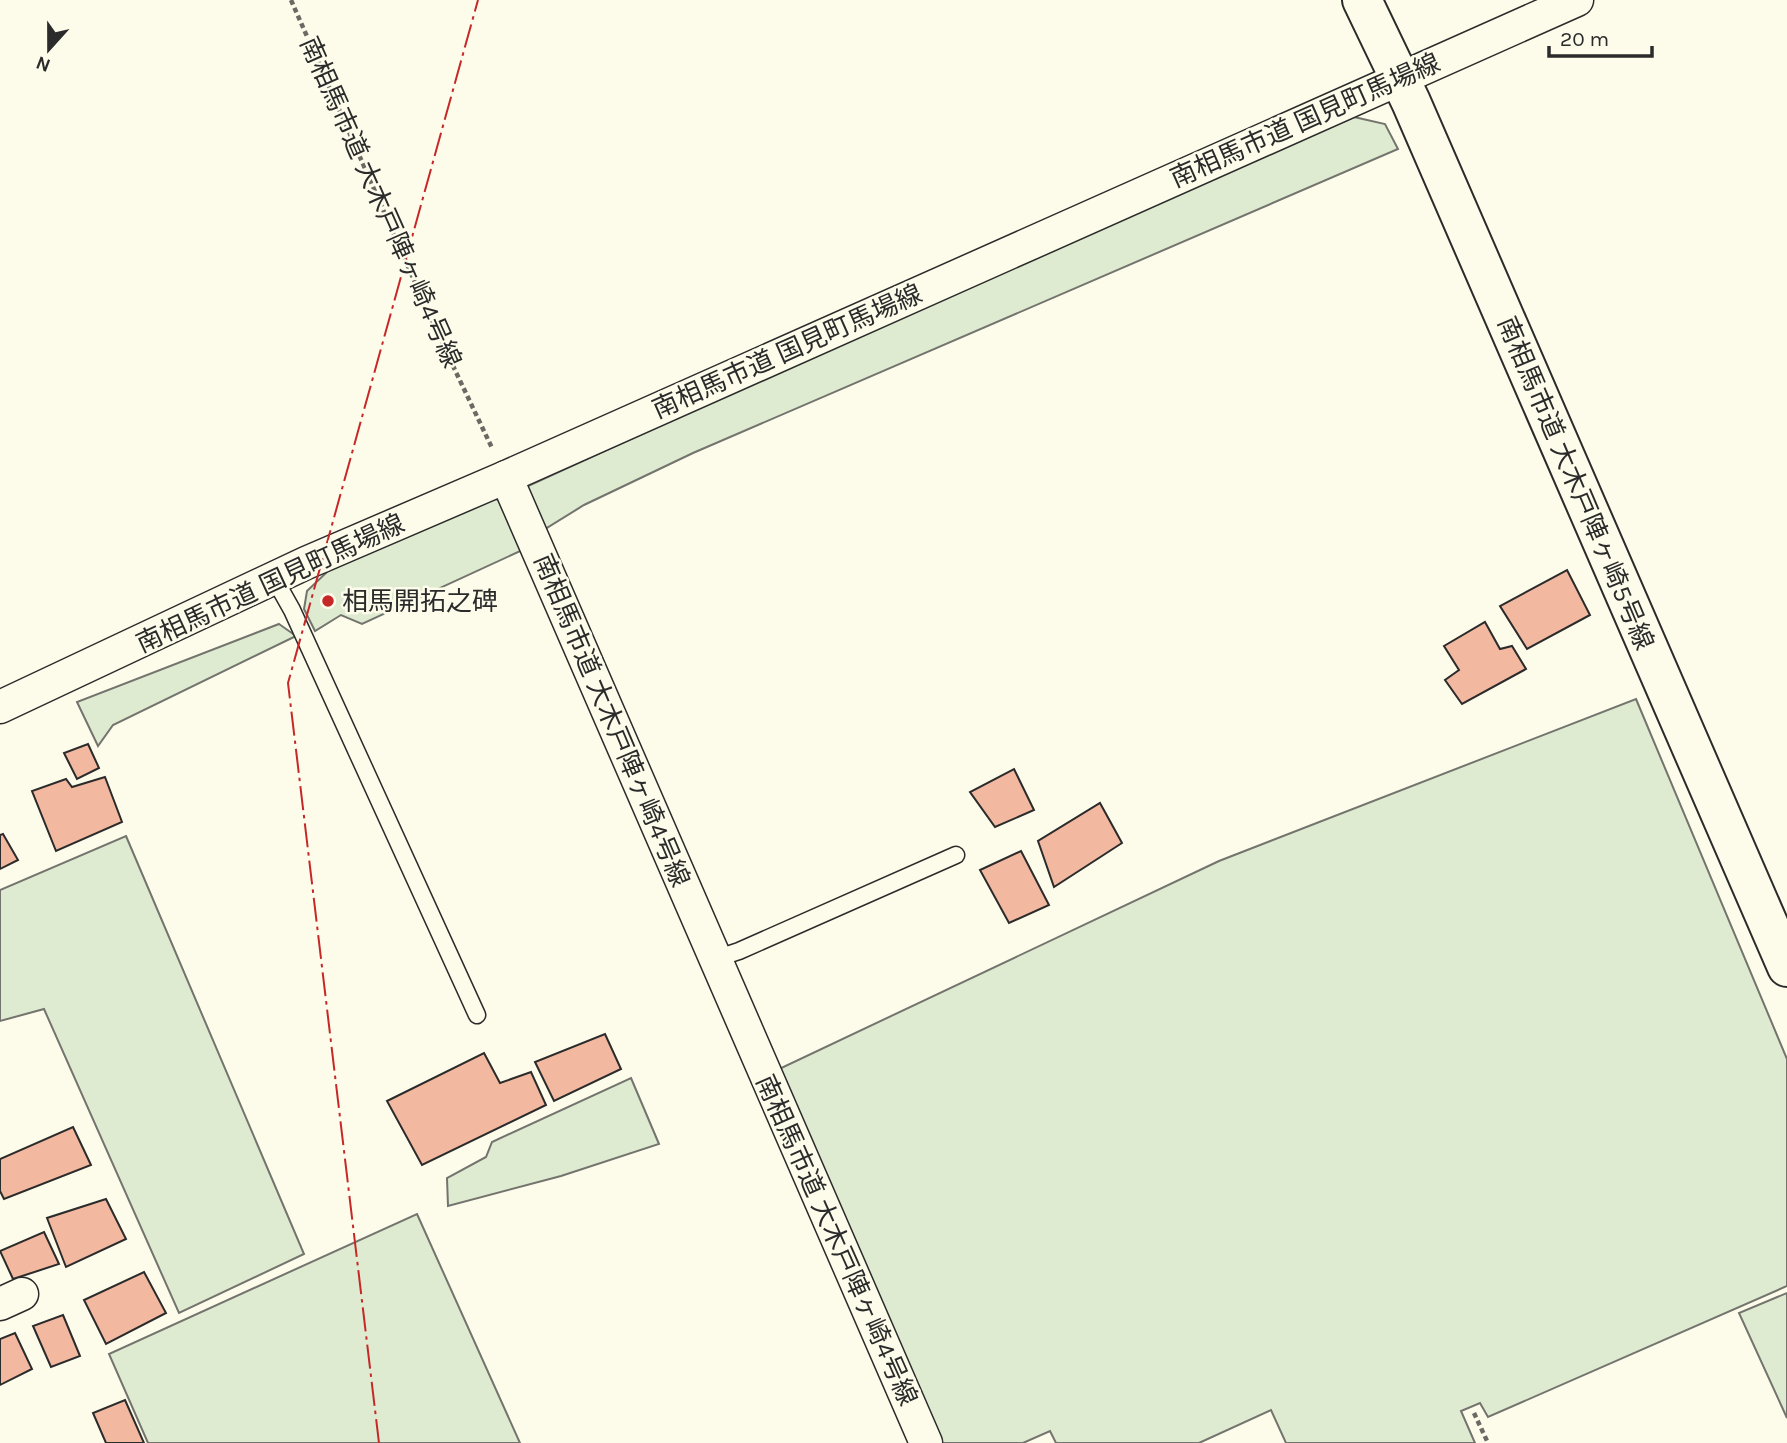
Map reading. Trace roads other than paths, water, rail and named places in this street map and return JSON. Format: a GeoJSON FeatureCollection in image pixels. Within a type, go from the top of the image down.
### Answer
{"type":"FeatureCollection","features":[{"type":"Feature","properties":{"kind":"street","name":"南相馬市道 大木戸陣ヶ崎5号線"},"geometry":{"type":"LineString","coordinates":[[1362,0],[1787,967]]}},
{"type":"Feature","properties":{"kind":"street","name":"南相馬市道 国見町馬場線"},"geometry":{"type":"LineString","coordinates":[[0,707],[274,578],[1577,0]]}},
{"type":"Feature","properties":{"kind":"street","name":"南相馬市道 大木戸陣ヶ崎4号線"},"geometry":{"type":"LineString","coordinates":[[506,477],[926,1443]]}},
{"type":"Feature","properties":{"kind":"lane"},"geometry":{"type":"LineString","coordinates":[[274,578],[292,610],[477,1015]]}},
{"type":"Feature","properties":{"kind":"lane"},"geometry":{"type":"LineString","coordinates":[[715,959],[739,951],[956,855]]}},
{"type":"Feature","properties":{"kind":"place","name":"相馬開拓之碑"},"geometry":{"type":"Point","coordinates":[328,601]}}]}
